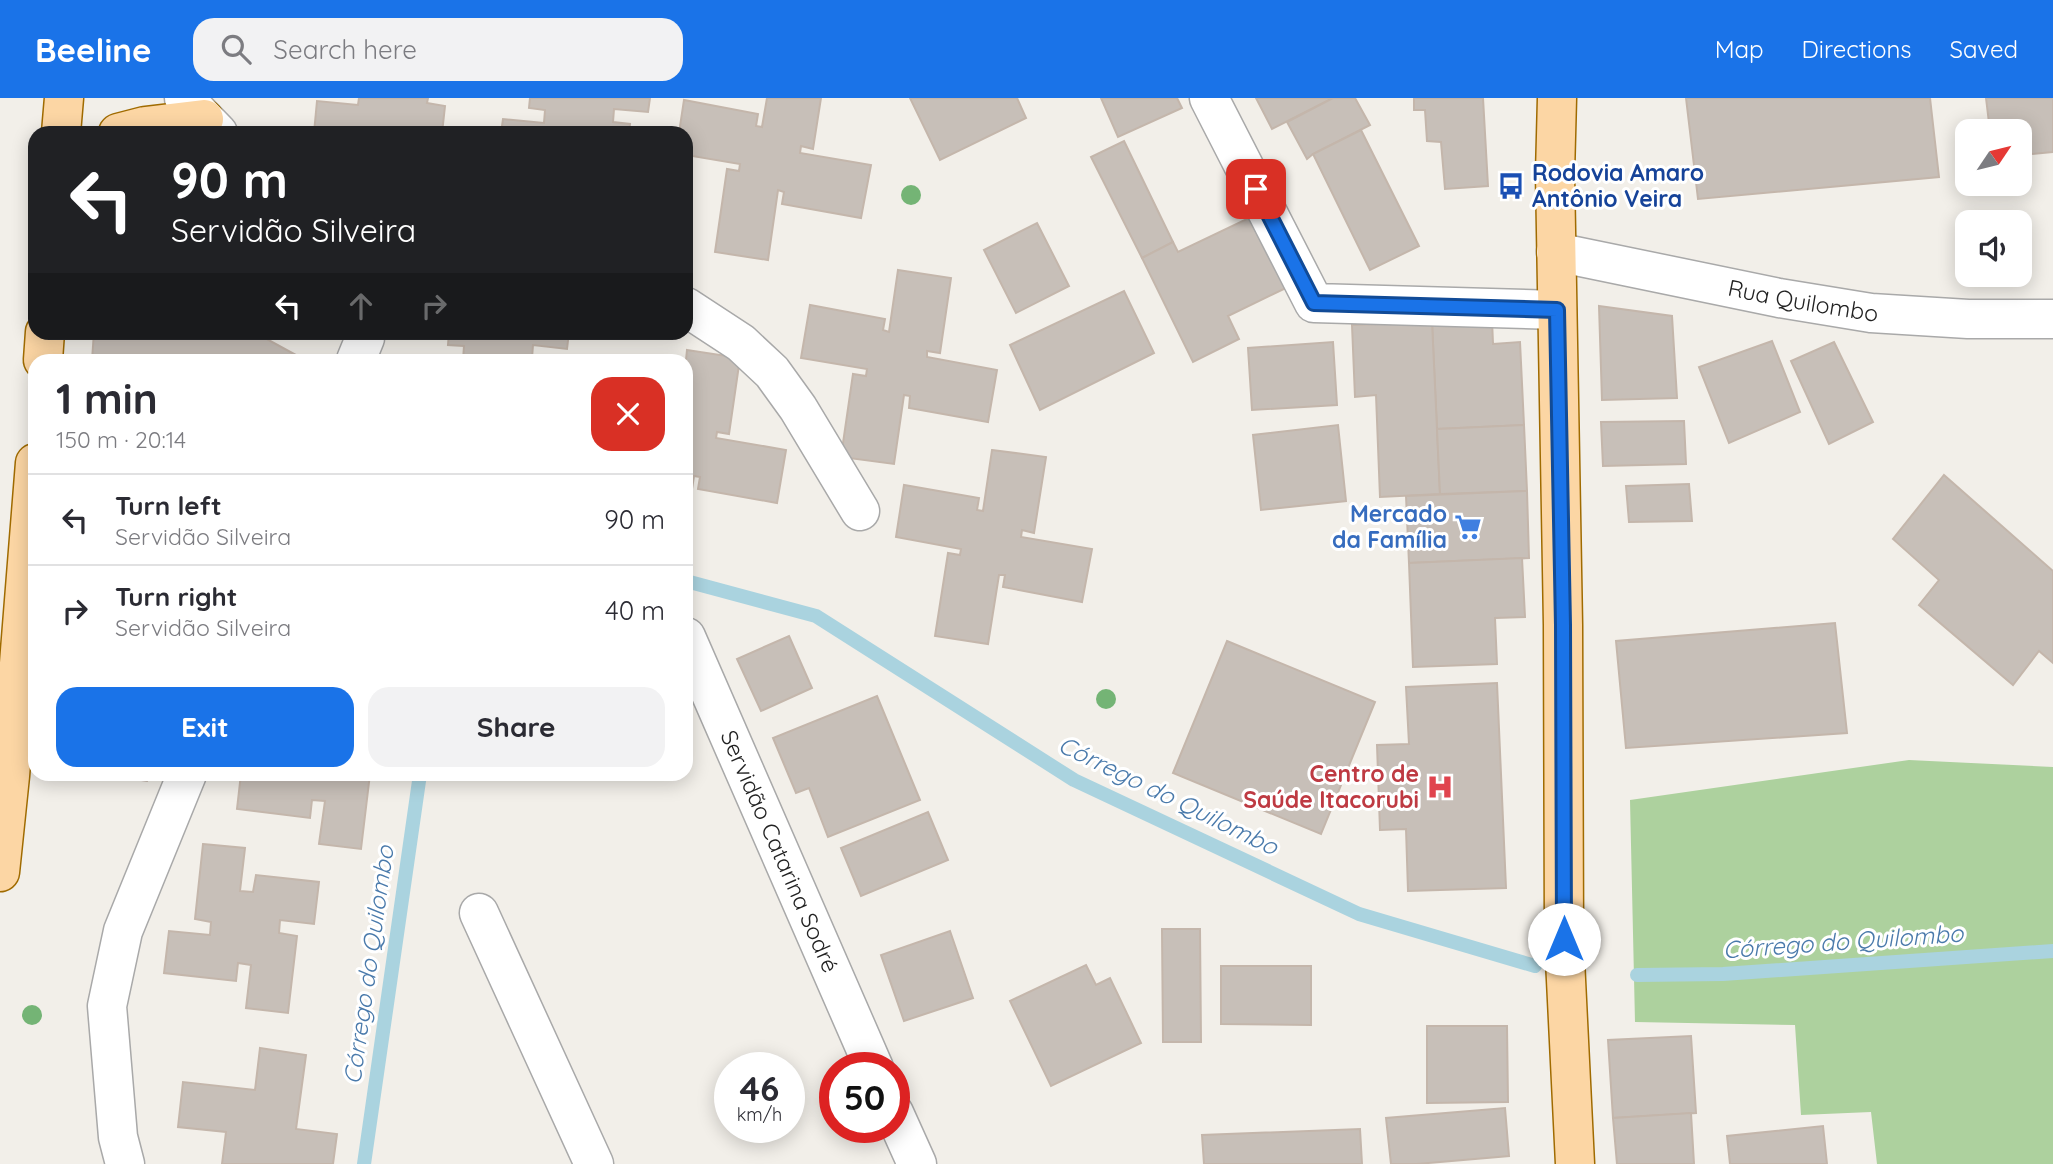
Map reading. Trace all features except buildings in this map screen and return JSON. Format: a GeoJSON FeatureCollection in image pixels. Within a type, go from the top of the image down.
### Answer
{"type":"FeatureCollection","features":[{"type":"Feature","properties":{"kind":"main road"},"geometry":{"type":"LineString","coordinates":[[62,126],[64,98]]}},
{"type":"Feature","properties":{"kind":"main road"},"geometry":{"type":"LineString","coordinates":[[1558,98],[1555,174],[1563,639],[1564,939],[1575,1164]]}},
{"type":"Feature","properties":{"kind":"main road"},"geometry":{"type":"LineString","coordinates":[[145,126],[201,112]]}},
{"type":"Feature","properties":{"kind":"main road"},"geometry":{"type":"LineString","coordinates":[[0,872],[28,550]]}},
{"type":"Feature","properties":{"kind":"street"},"geometry":{"type":"LineString","coordinates":[[1209,98],[1314,303],[1557,310]]}},
{"type":"Feature","properties":{"kind":"street","name":"Rua Quilombo"},"geometry":{"type":"LineString","coordinates":[[1556,252],[1779,298],[1871,313],[1968,319],[2053,319]]}},
{"type":"Feature","properties":{"kind":"street"},"geometry":{"type":"LineString","coordinates":[[693,312],[741,343],[772,372],[798,408],[860,512]]}},
{"type":"Feature","properties":{"kind":"street","name":"Servidão Catarina Sodré"},"geometry":{"type":"LineString","coordinates":[[693,653],[867,1052]]}},
{"type":"Feature","properties":{"kind":"street"},"geometry":{"type":"LineString","coordinates":[[125,1164],[118,1138],[107,1006],[123,931],[184,781]]}},
{"type":"Feature","properties":{"kind":"street"},"geometry":{"type":"LineString","coordinates":[[479,913],[594,1164]]}},
{"type":"Feature","properties":{"kind":"street"},"geometry":{"type":"LineString","coordinates":[[908,1143],[917,1164]]}},
{"type":"Feature","properties":{"kind":"green space"},"geometry":{"type":"Polygon","coordinates":[[[1909,760],[2053,767],[2053,1164],[1877,1164],[1871,1112],[1801,1115],[1795,1025],[1635,1022],[1630,800],[1909,760]]]}},
{"type":"Feature","properties":{"kind":"waterway","name":"Córrego do Quilombo"},"geometry":{"type":"LineString","coordinates":[[693,583],[816,616],[1074,780],[1359,914],[1535,966]]}},
{"type":"Feature","properties":{"kind":"waterway","name":"Córrego do Quilombo"},"geometry":{"type":"LineString","coordinates":[[364,1164],[419,781]]}},
{"type":"Feature","properties":{"kind":"waterway","name":"Córrego do Quilombo"},"geometry":{"type":"LineString","coordinates":[[1637,975],[1723,974],[2053,951]]}},
{"type":"Feature","properties":{"kind":"place","name":"Rodovia Amaro Antônio Veira"},"geometry":{"type":"Point","coordinates":[1511,186]}},
{"type":"Feature","properties":{"kind":"place","name":"Mercado da Família"},"geometry":{"type":"Point","coordinates":[1468,527]}},
{"type":"Feature","properties":{"kind":"place","name":"Centro de Saúde Itacorubi"},"geometry":{"type":"Point","coordinates":[1440,787]}},
{"type":"Feature","properties":{"kind":"route"},"geometry":{"type":"LineString","coordinates":[[1256,189],[1314,303],[1557,310],[1563,625],[1564,939]]}}]}
